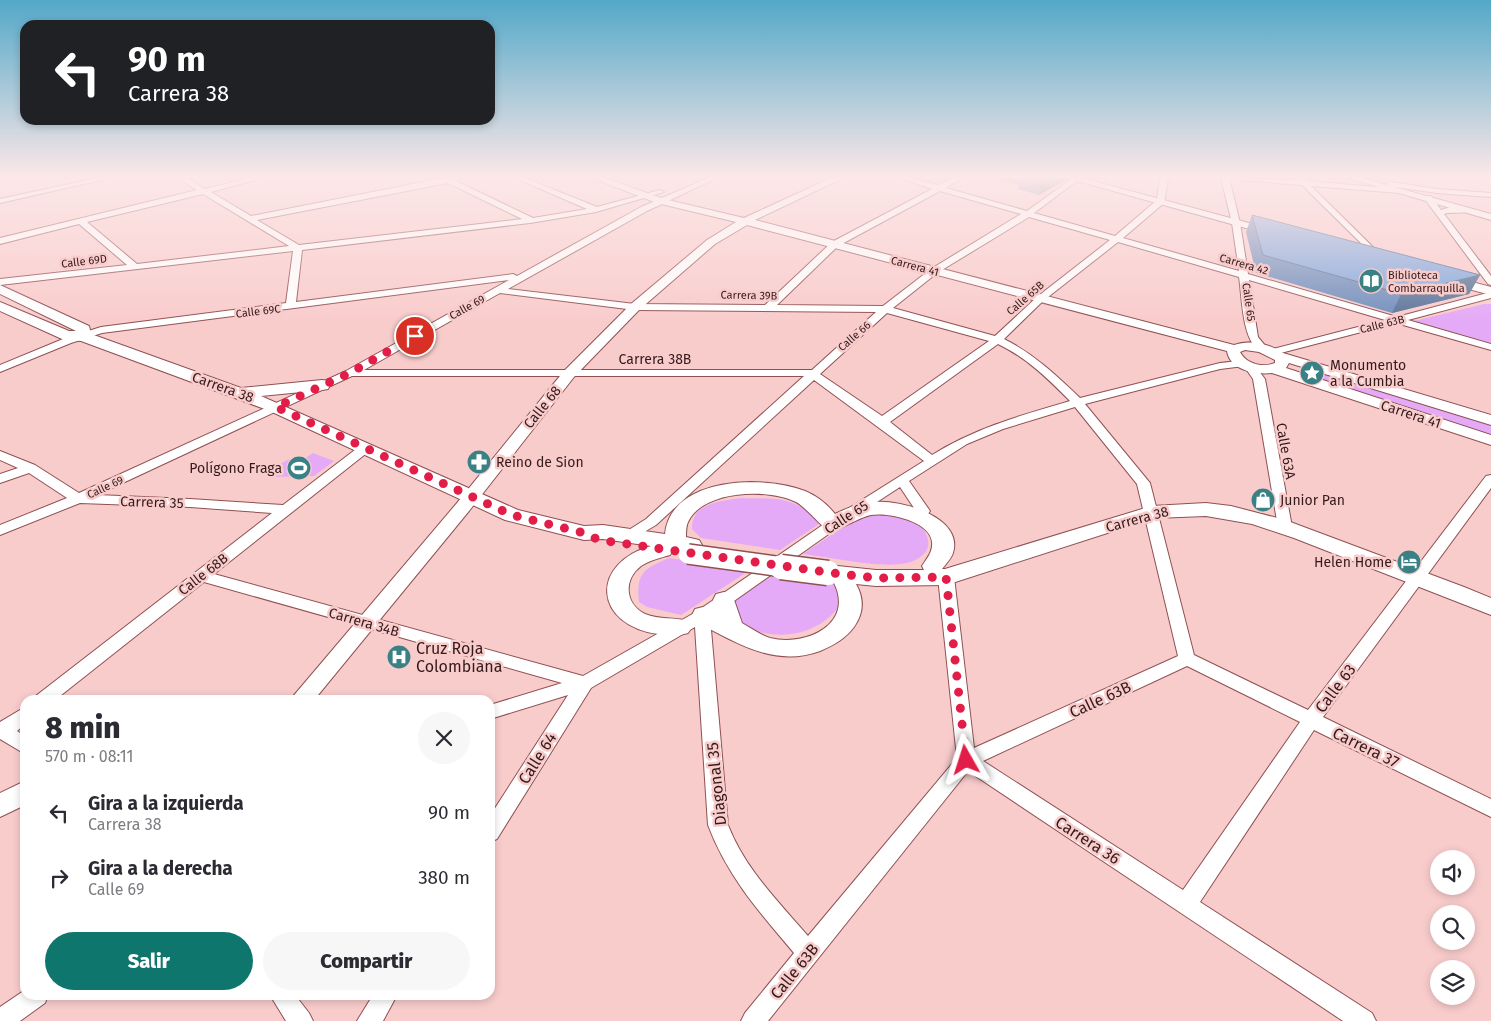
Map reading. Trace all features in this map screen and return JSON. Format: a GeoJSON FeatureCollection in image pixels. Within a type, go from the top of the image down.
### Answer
{"type":"FeatureCollection","features":[{"type":"Feature","properties":{"kind":"main road","name":"Carrera 38"},"geometry":{"type":"LineString","coordinates":[[0,289],[84,329],[83,336]]}},
{"type":"Feature","properties":{"kind":"main road","name":"Carrera 38"},"geometry":{"type":"LineString","coordinates":[[0,306],[67,336],[83,336],[276,407],[364,449],[512,515],[584,533],[599,540],[663,541]]}},
{"type":"Feature","properties":{"kind":"main road"},"geometry":{"type":"LineString","coordinates":[[238,392],[279,391],[322,385]]}},
{"type":"Feature","properties":{"kind":"main road"},"geometry":{"type":"LineString","coordinates":[[680,628],[657,625],[635,618],[622,608],[616,593],[618,578],[628,565],[674,532],[678,520],[687,509],[714,493],[739,487],[765,487],[799,496],[837,522],[873,508],[894,493],[916,514],[935,528],[942,545],[939,571]]}},
{"type":"Feature","properties":{"kind":"main road","name":"Carrera 38"},"geometry":{"type":"LineString","coordinates":[[584,533],[603,532],[663,541],[876,578],[982,566],[1152,512],[1182,508],[1206,508],[1240,513],[1285,527],[1491,607]]}},
{"type":"Feature","properties":{"kind":"main road"},"geometry":{"type":"LineString","coordinates":[[703,615],[732,628],[759,644],[776,648],[810,646],[828,638],[840,629],[848,619],[852,608],[852,596],[833,570]]}},
{"type":"Feature","properties":{"kind":"main road"},"geometry":{"type":"LineString","coordinates":[[724,600],[732,628]]}},
{"type":"Feature","properties":{"kind":"street"},"geometry":{"type":"LineString","coordinates":[[0,241],[61,226]]}},
{"type":"Feature","properties":{"kind":"street"},"geometry":{"type":"LineString","coordinates":[[86,226],[134,266]]}},
{"type":"Feature","properties":{"kind":"street"},"geometry":{"type":"LineString","coordinates":[[260,226],[298,248],[290,306]]}},
{"type":"Feature","properties":{"kind":"street","name":"Calle 69D"},"geometry":{"type":"LineString","coordinates":[[0,282],[490,226]]}},
{"type":"Feature","properties":{"kind":"street","name":"Calle 69C"},"geometry":{"type":"LineString","coordinates":[[0,369],[101,330],[290,306],[497,286],[522,276],[614,226]]}},
{"type":"Feature","properties":{"kind":"street","name":"Calle 68"},"geometry":{"type":"LineString","coordinates":[[304,695],[470,497],[569,374],[635,306],[711,242],[737,226]]}},
{"type":"Feature","properties":{"kind":"street","name":"Carrera 41"},"geometry":{"type":"LineString","coordinates":[[763,226],[1491,420]]}},
{"type":"Feature","properties":{"kind":"street"},"geometry":{"type":"LineString","coordinates":[[768,308],[835,244],[869,226]]}},
{"type":"Feature","properties":{"kind":"street","name":"Calle 66"},"geometry":{"type":"LineString","coordinates":[[663,541],[812,373],[885,309],[934,271],[1008,226]]}},
{"type":"Feature","properties":{"kind":"street","name":"Carrera 42"},"geometry":{"type":"LineString","coordinates":[[1072,226],[1491,347]]}},
{"type":"Feature","properties":{"kind":"street","name":"Calle 65B"},"geometry":{"type":"LineString","coordinates":[[882,422],[997,340],[1040,299],[1132,226]]}},
{"type":"Feature","properties":{"kind":"street","name":"Calle 65"},"geometry":{"type":"LineString","coordinates":[[1236,226],[1256,358]]}},
{"type":"Feature","properties":{"kind":"street"},"geometry":{"type":"LineString","coordinates":[[1246,226],[1282,235]]}},
{"type":"Feature","properties":{"kind":"street"},"geometry":{"type":"LineString","coordinates":[[1349,226],[1387,263]]}},
{"type":"Feature","properties":{"kind":"street"},"geometry":{"type":"LineString","coordinates":[[1447,226],[1491,282]]}},
{"type":"Feature","properties":{"kind":"street"},"geometry":{"type":"LineString","coordinates":[[1364,257],[1387,263]]}},
{"type":"Feature","properties":{"kind":"street"},"geometry":{"type":"LineString","coordinates":[[1437,276],[1491,291]]}},
{"type":"Feature","properties":{"kind":"street","name":"Carrera 39B"},"geometry":{"type":"LineString","coordinates":[[497,286],[635,306],[885,309],[997,340]]}},
{"type":"Feature","properties":{"kind":"street","name":"Calle 69"},"geometry":{"type":"LineString","coordinates":[[0,530],[78,500],[350,373],[497,286]]}},
{"type":"Feature","properties":{"kind":"street","name":"Calle 63B"},"geometry":{"type":"LineString","coordinates":[[1256,358],[1491,295]]}},
{"type":"Feature","properties":{"kind":"street"},"geometry":{"type":"LineString","coordinates":[[997,340],[1020,351],[1041,366],[1078,402],[1143,483],[1152,512],[1187,659]]}},
{"type":"Feature","properties":{"kind":"street","name":"Carrera 41"},"geometry":{"type":"LineString","coordinates":[[1256,358],[1491,440]]}},
{"type":"Feature","properties":{"kind":"street"},"geometry":{"type":"LineString","coordinates":[[923,511],[894,493],[931,460],[963,441],[999,426],[1078,402],[1256,358]]}},
{"type":"Feature","properties":{"kind":"street","name":"Calle 63A"},"geometry":{"type":"LineString","coordinates":[[1256,358],[1285,527]]}},
{"type":"Feature","properties":{"kind":"street","name":"Carrera 38B"},"geometry":{"type":"LineString","coordinates":[[350,373],[812,373]]}},
{"type":"Feature","properties":{"kind":"street"},"geometry":{"type":"LineString","coordinates":[[812,373],[882,422],[931,460]]}},
{"type":"Feature","properties":{"kind":"street","name":"Calle 68B"},"geometry":{"type":"LineString","coordinates":[[48,695],[364,449]]}},
{"type":"Feature","properties":{"kind":"street"},"geometry":{"type":"LineString","coordinates":[[0,455],[30,468],[78,500]]}},
{"type":"Feature","properties":{"kind":"street"},"geometry":{"type":"LineString","coordinates":[[0,479],[30,468]]}},
{"type":"Feature","properties":{"kind":"street","name":"Calle 63"},"geometry":{"type":"LineString","coordinates":[[1187,903],[1310,720],[1419,578],[1491,480]]}},
{"type":"Feature","properties":{"kind":"street","name":"Carrera 35"},"geometry":{"type":"LineString","coordinates":[[78,500],[190,503],[285,510]]}},
{"type":"Feature","properties":{"kind":"street","name":"Calle 65"},"geometry":{"type":"LineString","coordinates":[[495,710],[585,682],[703,615],[837,522]]}},
{"type":"Feature","properties":{"kind":"street"},"geometry":{"type":"LineString","coordinates":[[939,571],[966,760]]}},
{"type":"Feature","properties":{"kind":"street","name":"Carrera 34B"},"geometry":{"type":"LineString","coordinates":[[201,576],[364,623],[585,682]]}},
{"type":"Feature","properties":{"kind":"street","name":"Diagonal 35"},"geometry":{"type":"LineString","coordinates":[[703,615],[718,825],[724,843],[739,869],[808,953]]}},
{"type":"Feature","properties":{"kind":"street","name":"Calle 63B"},"geometry":{"type":"LineString","coordinates":[[753,1021],[966,760],[1187,659]]}},
{"type":"Feature","properties":{"kind":"street","name":"Carrera 37"},"geometry":{"type":"LineString","coordinates":[[1187,659],[1491,808]]}},
{"type":"Feature","properties":{"kind":"street","name":"Calle 64"},"geometry":{"type":"LineString","coordinates":[[495,825],[585,682]]}},
{"type":"Feature","properties":{"kind":"street"},"geometry":{"type":"LineString","coordinates":[[20,717],[1,730],[20,743]]}},
{"type":"Feature","properties":{"kind":"street","name":"Carrera 36"},"geometry":{"type":"LineString","coordinates":[[966,760],[1187,903],[1364,1021]]}},
{"type":"Feature","properties":{"kind":"street"},"geometry":{"type":"LineString","coordinates":[[0,806],[20,795]]}},
{"type":"Feature","properties":{"kind":"street"},"geometry":{"type":"LineString","coordinates":[[0,1021],[30,1000]]}},
{"type":"Feature","properties":{"kind":"street"},"geometry":{"type":"LineString","coordinates":[[285,1000],[301,1021]]}},
{"type":"Feature","properties":{"kind":"street"},"geometry":{"type":"LineString","coordinates":[[369,1021],[383,1000]]}},
{"type":"Feature","properties":{"kind":"shaded area"},"geometry":{"type":"Polygon","coordinates":[[[1484,304],[1491,304],[1491,343],[1414,321],[1484,304]]]}},
{"type":"Feature","properties":{"kind":"shaded area"},"geometry":{"type":"Polygon","coordinates":[[[1305,369],[1316,369],[1491,426],[1491,436],[1306,376],[1302,373],[1305,369]]]}},
{"type":"Feature","properties":{"kind":"shaded area","name":"Polígono Fraga"},"geometry":{"type":"Polygon","coordinates":[[[313,453],[334,461],[314,476],[272,477],[263,474],[289,459],[299,462],[313,453]]]}},
{"type":"Feature","properties":{"kind":"shaded area"},"geometry":{"type":"Polygon","coordinates":[[[741,498],[774,499],[793,503],[811,515],[819,524],[780,550],[701,538],[692,529],[696,514],[702,509],[716,502],[741,498]]]}},
{"type":"Feature","properties":{"kind":"shaded area"},"geometry":{"type":"Polygon","coordinates":[[[890,512],[919,525],[926,534],[928,540],[927,548],[915,560],[907,563],[884,565],[803,554],[852,521],[868,514],[890,512]]]}},
{"type":"Feature","properties":{"kind":"shaded area"},"geometry":{"type":"Polygon","coordinates":[[[669,558],[750,570],[681,615],[647,607],[639,602],[639,584],[644,573],[653,565],[669,558]]]}},
{"type":"Feature","properties":{"kind":"shaded area"},"geometry":{"type":"Polygon","coordinates":[[[774,575],[832,581],[839,585],[842,602],[820,624],[792,634],[762,633],[747,628],[734,620],[731,608],[735,598],[774,575]]]}},
{"type":"Feature","properties":{"kind":"building"},"geometry":{"type":"Polygon","coordinates":[[[1255,226],[1292,226],[1480,275],[1401,294],[1263,255],[1255,226]]]}},
{"type":"Feature","properties":{"kind":"place","name":"Biblioteca Combarraquilla"},"geometry":{"type":"Point","coordinates":[1371,281]}},
{"type":"Feature","properties":{"kind":"place","name":"Monumento a la Cumbia"},"geometry":{"type":"Point","coordinates":[1312,373]}},
{"type":"Feature","properties":{"kind":"place","name":"Reino de Sion"},"geometry":{"type":"Point","coordinates":[479,462]}},
{"type":"Feature","properties":{"kind":"place","name":"Polígono Fraga"},"geometry":{"type":"Point","coordinates":[299,468]}},
{"type":"Feature","properties":{"kind":"place","name":"Junior Pan"},"geometry":{"type":"Point","coordinates":[1263,500]}},
{"type":"Feature","properties":{"kind":"place","name":"Helen Home"},"geometry":{"type":"Point","coordinates":[1409,562]}},
{"type":"Feature","properties":{"kind":"place","name":"Cruz Roja Colombiana"},"geometry":{"type":"Point","coordinates":[399,657]}},
{"type":"Feature","properties":{"kind":"route"},"geometry":{"type":"LineString","coordinates":[[415,336],[350,373],[276,407],[364,449],[512,515],[584,533],[599,540],[688,554],[876,578],[946,577],[966,760]]}}]}
